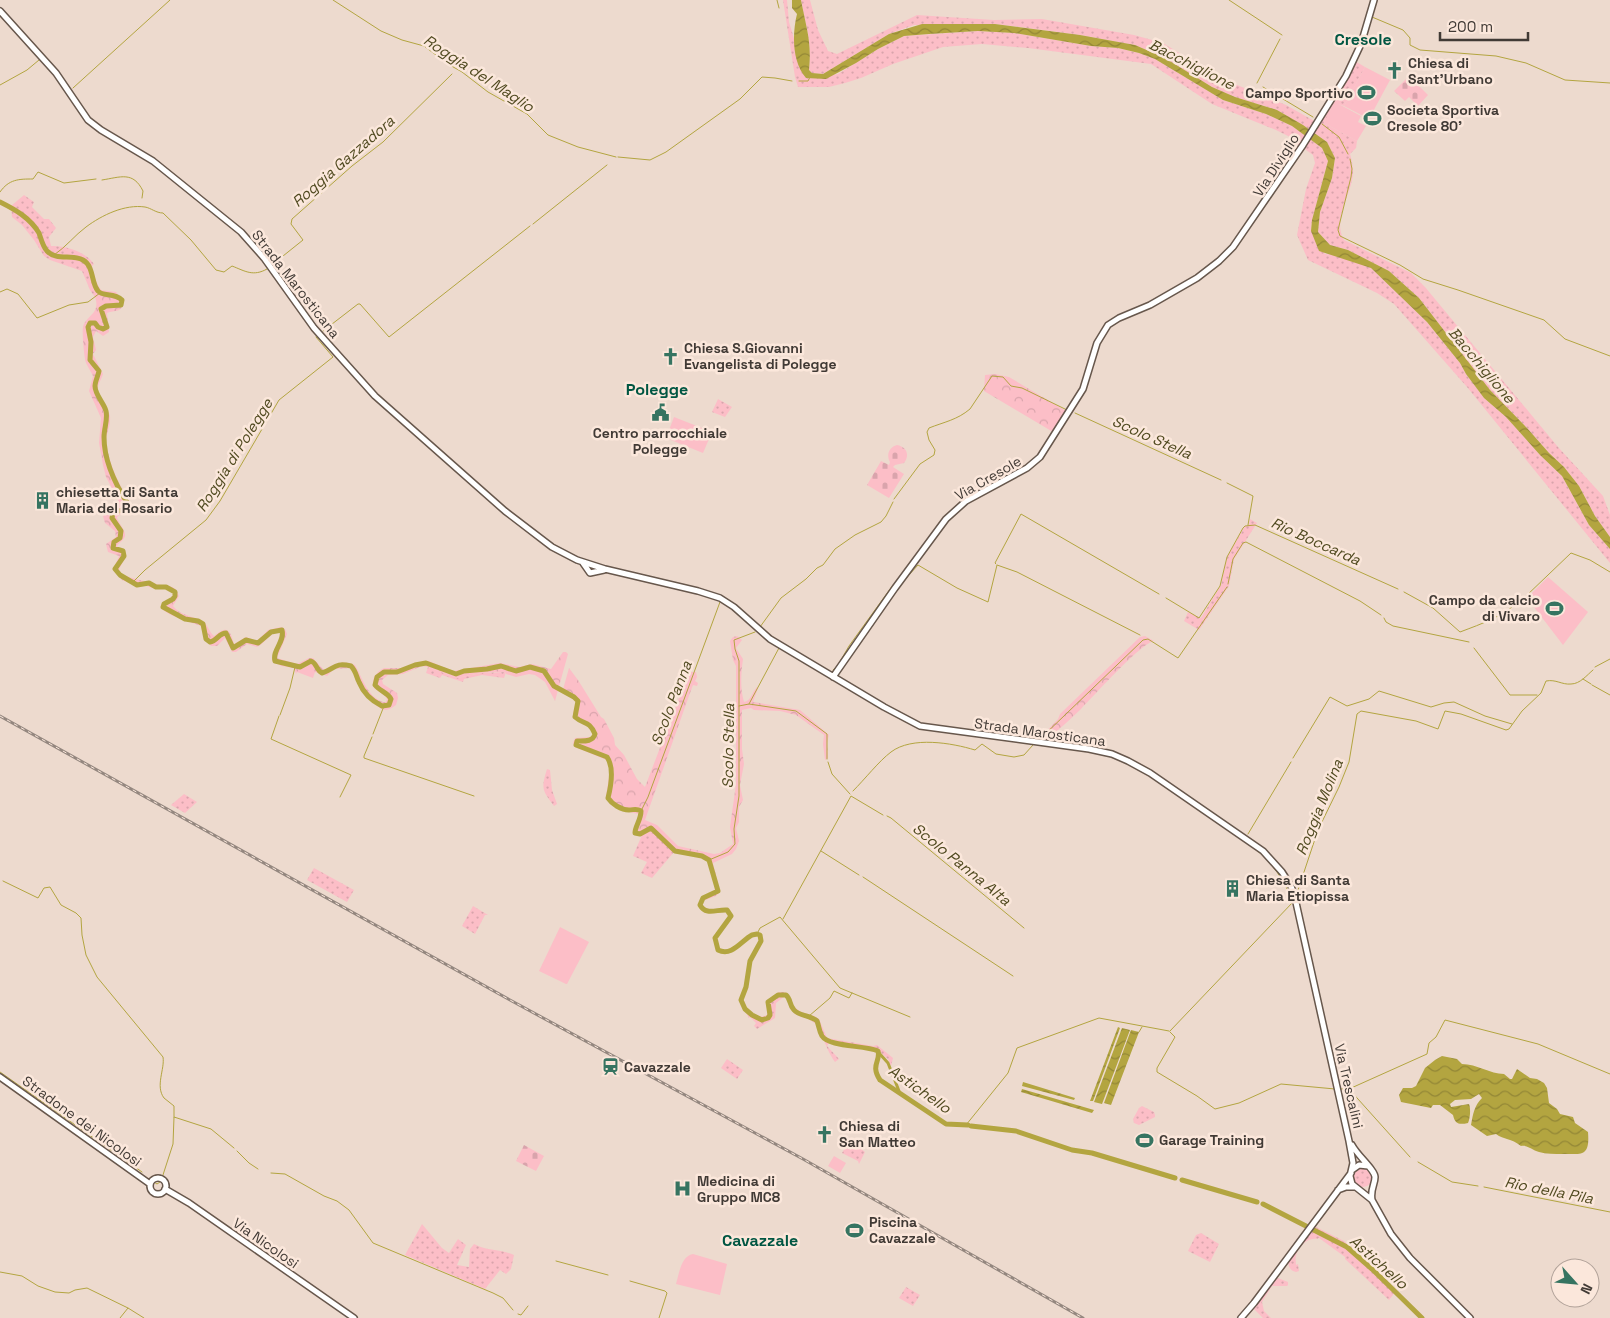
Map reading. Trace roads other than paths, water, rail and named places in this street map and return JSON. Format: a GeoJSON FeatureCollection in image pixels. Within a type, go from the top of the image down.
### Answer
{"type":"FeatureCollection","features":[{"type":"Feature","properties":{"kind":"main road","name":"Via Diviglio"},"geometry":{"type":"LineString","coordinates":[[1150,305],[1207,271],[1234,247],[1315,125],[1354,60],[1361,44],[1374,0]]}},
{"type":"Feature","properties":{"kind":"main road","name":"Strada Marosticana"},"geometry":{"type":"LineString","coordinates":[[0,11],[56,73],[88,120],[101,130],[154,161],[249,239],[314,328],[385,406],[513,518],[552,546],[592,568],[703,592],[720,598],[733,605],[766,637],[920,726],[952,732],[1089,749],[1123,758],[1150,773],[1250,842],[1268,856],[1291,886],[1326,1036]]}},
{"type":"Feature","properties":{"kind":"main road","name":"Via Cresole"},"geometry":{"type":"LineString","coordinates":[[833,677],[946,519],[966,501],[1023,471],[1040,457],[1084,389],[1097,344],[1104,331],[1119,318],[1150,305]]}},
{"type":"Feature","properties":{"kind":"main road","name":"Via Trescalini"},"geometry":{"type":"LineString","coordinates":[[1326,1036],[1350,1141],[1353,1163],[1352,1171]]}},
{"type":"Feature","properties":{"kind":"main road","name":"Stradone dei Nicolosi"},"geometry":{"type":"LineString","coordinates":[[0,1077],[150,1184],[152,1191],[161,1193],[165,1189],[165,1182],[161,1178],[155,1178],[150,1184]]}},
{"type":"Feature","properties":{"kind":"main road","name":"Via Trescalini"},"geometry":{"type":"LineString","coordinates":[[1350,1141],[1357,1154],[1368,1166]]}},
{"type":"Feature","properties":{"kind":"main road"},"geometry":{"type":"LineString","coordinates":[[1241,1318],[1253,1306],[1337,1190],[1359,1165],[1368,1166],[1373,1170],[1375,1176],[1372,1185],[1372,1200]]}},
{"type":"Feature","properties":{"kind":"main road"},"geometry":{"type":"LineString","coordinates":[[1352,1171],[1350,1180],[1372,1200],[1388,1230],[1410,1258],[1470,1318]]}},
{"type":"Feature","properties":{"kind":"main road"},"geometry":{"type":"LineString","coordinates":[[1337,1190],[1346,1187],[1366,1189],[1372,1185]]}},
{"type":"Feature","properties":{"kind":"main road","name":"Via Nicolosi"},"geometry":{"type":"LineString","coordinates":[[165,1189],[189,1203],[354,1318]]}},
{"type":"Feature","properties":{"kind":"water"},"geometry":{"type":"Polygon","coordinates":[[[792,0],[801,0],[809,42],[809,70],[812,73],[823,74],[889,34],[922,24],[995,24],[1080,35],[1135,45],[1165,58],[1212,87],[1235,97],[1277,110],[1303,125],[1327,142],[1335,158],[1332,178],[1320,212],[1318,232],[1330,245],[1348,250],[1389,271],[1419,298],[1490,390],[1564,467],[1579,486],[1595,516],[1610,537],[1610,549],[1589,525],[1562,476],[1506,417],[1484,398],[1460,363],[1427,322],[1371,268],[1319,251],[1311,231],[1312,220],[1328,161],[1322,148],[1292,126],[1266,114],[1223,100],[1155,59],[1139,53],[1118,48],[1091,46],[1014,33],[978,31],[904,36],[826,79],[806,78],[798,64],[794,48],[794,30],[797,14],[792,8],[792,0]]]}},
{"type":"Feature","properties":{"kind":"water"},"geometry":{"type":"Polygon","coordinates":[[[1118,1027],[1120,1028],[1093,1101],[1090,1101],[1118,1027]]]}},
{"type":"Feature","properties":{"kind":"water"},"geometry":{"type":"Polygon","coordinates":[[[1122,1028],[1130,1030],[1102,1104],[1094,1102],[1122,1028]]]}},
{"type":"Feature","properties":{"kind":"water"},"geometry":{"type":"Polygon","coordinates":[[[1131,1030],[1139,1032],[1111,1105],[1104,1103],[1131,1030]]]}},
{"type":"Feature","properties":{"kind":"water"},"geometry":{"type":"Polygon","coordinates":[[[1442,1056],[1457,1059],[1462,1064],[1504,1074],[1510,1079],[1512,1079],[1517,1069],[1530,1078],[1544,1083],[1547,1088],[1549,1103],[1560,1114],[1573,1117],[1575,1123],[1588,1132],[1588,1146],[1586,1150],[1580,1154],[1545,1153],[1521,1146],[1496,1134],[1487,1136],[1471,1125],[1473,1114],[1482,1098],[1479,1094],[1471,1099],[1455,1100],[1450,1104],[1451,1107],[1469,1104],[1469,1119],[1468,1123],[1465,1124],[1456,1122],[1453,1115],[1440,1105],[1433,1105],[1431,1108],[1401,1102],[1399,1095],[1403,1088],[1416,1086],[1425,1068],[1442,1056]]]}},
{"type":"Feature","properties":{"kind":"water"},"geometry":{"type":"Polygon","coordinates":[[[1023,1082],[1075,1098],[1074,1100],[1022,1086],[1023,1082]]]}},
{"type":"Feature","properties":{"kind":"water"},"geometry":{"type":"Polygon","coordinates":[[[1022,1089],[1094,1110],[1092,1113],[1021,1092],[1022,1089]]]}},
{"type":"Feature","properties":{"kind":"waterway","name":"Roggia del Maglio"},"geometry":{"type":"LineString","coordinates":[[73,88],[170,0]]}},
{"type":"Feature","properties":{"kind":"waterway","name":"Roggia del Maglio"},"geometry":{"type":"LineString","coordinates":[[333,0],[381,31],[402,40],[424,46],[488,92],[527,114],[548,135],[578,147],[616,157]]}},
{"type":"Feature","properties":{"kind":"waterway"},"geometry":{"type":"LineString","coordinates":[[777,0],[779,8]]}},
{"type":"Feature","properties":{"kind":"waterway"},"geometry":{"type":"LineString","coordinates":[[1229,0],[1282,35]]}},
{"type":"Feature","properties":{"kind":"waterway"},"geometry":{"type":"LineString","coordinates":[[1377,0],[1372,17],[1403,30],[1410,38],[1410,45],[1420,50],[1496,56],[1526,63],[1565,80],[1610,83]]}},
{"type":"Feature","properties":{"kind":"waterway"},"geometry":{"type":"LineString","coordinates":[[1257,83],[1280,39]]}},
{"type":"Feature","properties":{"kind":"waterway","name":"Roggia del Maglio"},"geometry":{"type":"LineString","coordinates":[[0,85],[27,70],[39,60]]}},
{"type":"Feature","properties":{"kind":"waterway","name":"Roggia Gazzadora"},"geometry":{"type":"LineString","coordinates":[[273,264],[303,240],[291,224],[292,219],[352,166],[383,142],[452,74]]}},
{"type":"Feature","properties":{"kind":"waterway","name":"Roggia del Maglio"},"geometry":{"type":"LineString","coordinates":[[618,157],[650,160],[666,152],[740,99],[762,77],[792,81]]}},
{"type":"Feature","properties":{"kind":"waterway","name":"Roggia del Maglio"},"geometry":{"type":"LineString","coordinates":[[799,81],[808,81],[810,77]]}},
{"type":"Feature","properties":{"kind":"waterway"},"geometry":{"type":"LineString","coordinates":[[1263,87],[1313,117]]}},
{"type":"Feature","properties":{"kind":"waterway"},"geometry":{"type":"LineString","coordinates":[[1322,124],[1339,137],[1348,154]]}},
{"type":"Feature","properties":{"kind":"waterway"},"geometry":{"type":"LineString","coordinates":[[1350,159],[1351,177],[1338,230],[1340,236],[1400,265],[1423,279],[1544,320],[1565,339],[1610,356]]}},
{"type":"Feature","properties":{"kind":"waterway","name":"Roggia di Polegge"},"geometry":{"type":"LineString","coordinates":[[533,224],[607,165]]}},
{"type":"Feature","properties":{"kind":"waterway","name":"Roggia Gazzadora"},"geometry":{"type":"LineString","coordinates":[[0,192],[11,182],[33,179],[38,172],[64,183],[96,179]]}},
{"type":"Feature","properties":{"kind":"waterway","name":"Roggia Gazzadora"},"geometry":{"type":"LineString","coordinates":[[102,180],[121,177],[131,178],[135,180],[143,191],[142,198]]}},
{"type":"Feature","properties":{"kind":"waterway","name":"Astichello"},"geometry":{"type":"LineString","coordinates":[[0,202],[17,211],[31,223],[39,233],[47,251],[55,256],[74,257],[83,260],[91,270],[94,284],[98,291],[103,294],[116,296],[122,300],[121,305],[106,306],[101,309],[107,327],[103,329],[95,323],[90,323],[88,327],[91,342],[90,360],[99,371],[95,389],[105,408],[106,414],[104,446],[108,464],[128,504],[122,510],[113,513],[112,518],[121,531],[120,538],[114,542],[113,548],[123,551],[124,556],[115,569],[120,575],[137,585],[149,583],[156,587],[166,587],[175,592],[173,599],[164,604],[163,607],[185,619],[198,621],[203,624],[206,639],[210,642],[226,633],[233,648],[246,640],[258,643],[271,632],[282,630],[282,638],[275,653],[275,661],[300,667],[311,661],[322,673],[338,665],[351,666],[365,693],[382,706],[389,705],[391,699],[375,685],[377,677],[384,672],[397,672],[415,665],[426,663],[456,674],[464,671],[501,666],[516,671],[530,667],[544,671],[554,686],[578,701],[575,717],[588,725],[595,734],[590,740],[577,741],[576,745],[607,757],[611,766],[608,798],[620,808],[641,811],[635,833],[640,834],[651,828],[675,851],[702,856],[709,860],[718,891],[703,898],[700,905],[709,911],[727,910],[731,916],[715,938],[718,950],[723,952],[732,950],[752,935],[760,935],[761,941],[750,961],[746,987],[741,1000],[745,1009],[762,1020],[768,1018],[770,1015],[768,1002],[778,995],[786,995],[796,1012],[817,1021],[821,1034],[826,1040],[878,1051],[876,1071],[880,1080],[946,1124],[968,1125]]}},
{"type":"Feature","properties":{"kind":"waterway","name":"Roggia Gazzadora"},"geometry":{"type":"LineString","coordinates":[[54,255],[82,230],[99,218],[114,211],[130,207],[145,207],[163,213],[191,240],[216,270],[224,272],[232,266],[257,273],[267,269]]}},
{"type":"Feature","properties":{"kind":"waterway","name":"Roggia di Polegge"},"geometry":{"type":"LineString","coordinates":[[323,331],[360,304],[389,337],[530,226]]}},
{"type":"Feature","properties":{"kind":"waterway"},"geometry":{"type":"LineString","coordinates":[[0,292],[7,289],[18,294],[37,318],[69,305],[88,302],[100,293]]}},
{"type":"Feature","properties":{"kind":"waterway","name":"Roggia di Polegge"},"geometry":{"type":"LineString","coordinates":[[133,582],[206,520],[220,501],[279,400],[333,357],[316,337]]}},
{"type":"Feature","properties":{"kind":"waterway","name":"Scolo Stella"},"geometry":{"type":"LineString","coordinates":[[894,499],[920,464],[934,455],[935,450],[927,432],[929,428],[955,418],[970,409],[992,376],[1003,377],[1011,386],[1022,388],[1067,410]]}},
{"type":"Feature","properties":{"kind":"waterway","name":"Scolo Stella"},"geometry":{"type":"LineString","coordinates":[[1075,413],[1221,480]]}},
{"type":"Feature","properties":{"kind":"waterway","name":"Scolo Stella"},"geometry":{"type":"LineString","coordinates":[[1227,483],[1253,496],[1248,525]]}},
{"type":"Feature","properties":{"kind":"waterway","name":"Scolo Stella"},"geometry":{"type":"LineString","coordinates":[[760,627],[781,598],[823,565],[835,549],[855,535],[881,522],[893,502]]}},
{"type":"Feature","properties":{"kind":"waterway","name":"Rio Boccarda"},"geometry":{"type":"LineString","coordinates":[[996,564],[1021,514],[1159,594]]}},
{"type":"Feature","properties":{"kind":"waterway","name":"Rio Boccarda"},"geometry":{"type":"LineString","coordinates":[[1166,598],[1199,618],[1220,586],[1227,557],[1243,528],[1255,525],[1398,589]]}},
{"type":"Feature","properties":{"kind":"waterway"},"geometry":{"type":"LineString","coordinates":[[1228,584],[1233,559],[1243,543],[1246,542],[1360,601],[1381,615]]}},
{"type":"Feature","properties":{"kind":"waterway","name":"Rio Boccarda"},"geometry":{"type":"LineString","coordinates":[[1404,592],[1433,608],[1460,632],[1502,614],[1522,597],[1525,597],[1571,553],[1590,560],[1610,572]]}},
{"type":"Feature","properties":{"kind":"waterway","name":"Roggia Molina"},"geometry":{"type":"LineString","coordinates":[[899,586],[918,565],[957,588],[988,602],[997,565],[1017,572],[1140,635]]}},
{"type":"Feature","properties":{"kind":"waterway","name":"Roggia Molina"},"geometry":{"type":"LineString","coordinates":[[833,670],[893,585]]}},
{"type":"Feature","properties":{"kind":"waterway"},"geometry":{"type":"LineString","coordinates":[[1040,739],[1143,640],[1148,639],[1178,658],[1227,587]]}},
{"type":"Feature","properties":{"kind":"waterway","name":"Scolo Panna"},"geometry":{"type":"LineString","coordinates":[[641,811],[648,797],[720,602]]}},
{"type":"Feature","properties":{"kind":"waterway"},"geometry":{"type":"LineString","coordinates":[[1384,618],[1386,622],[1393,626],[1469,642]]}},
{"type":"Feature","properties":{"kind":"waterway","name":"Scolo Stella"},"geometry":{"type":"LineString","coordinates":[[709,860],[728,852],[735,844],[734,829],[739,796],[739,661],[734,640],[755,632]]}},
{"type":"Feature","properties":{"kind":"waterway","name":"Roggia Molina"},"geometry":{"type":"LineString","coordinates":[[749,704],[779,648]]}},
{"type":"Feature","properties":{"kind":"waterway"},"geometry":{"type":"LineString","coordinates":[[1474,648],[1510,695],[1537,695]]}},
{"type":"Feature","properties":{"kind":"waterway","name":"Roggia Molina"},"geometry":{"type":"LineString","coordinates":[[1595,667],[1610,659]]}},
{"type":"Feature","properties":{"kind":"waterway"},"geometry":{"type":"LineString","coordinates":[[280,715],[295,667]]}},
{"type":"Feature","properties":{"kind":"waterway","name":"Roggia Molina"},"geometry":{"type":"LineString","coordinates":[[1298,890],[1318,830],[1349,762],[1357,714],[1361,711],[1416,721],[1438,729],[1445,711],[1461,714],[1506,730],[1541,693],[1546,681],[1574,684],[1593,670]]}},
{"type":"Feature","properties":{"kind":"waterway"},"geometry":{"type":"LineString","coordinates":[[1583,679],[1591,684]]}},
{"type":"Feature","properties":{"kind":"waterway"},"geometry":{"type":"LineString","coordinates":[[1592,685],[1610,695]]}},
{"type":"Feature","properties":{"kind":"waterway"},"geometry":{"type":"LineString","coordinates":[[1293,758],[1330,697],[1347,706],[1369,699],[1379,691],[1431,707],[1454,702],[1485,716],[1512,724]]}},
{"type":"Feature","properties":{"kind":"waterway"},"geometry":{"type":"LineString","coordinates":[[739,706],[749,704],[796,711],[827,734],[827,759]]}},
{"type":"Feature","properties":{"kind":"waterway"},"geometry":{"type":"LineString","coordinates":[[373,734],[384,706]]}},
{"type":"Feature","properties":{"kind":"waterway"},"geometry":{"type":"LineString","coordinates":[[279,716],[271,739],[351,775],[340,797]]}},
{"type":"Feature","properties":{"kind":"waterway"},"geometry":{"type":"LineString","coordinates":[[372,737],[364,758],[474,796]]}},
{"type":"Feature","properties":{"kind":"waterway"},"geometry":{"type":"LineString","coordinates":[[853,791],[886,756],[900,747],[910,744],[921,742],[944,743],[975,750],[982,744],[996,754],[1014,757],[1024,755],[1033,745]]}},
{"type":"Feature","properties":{"kind":"waterway"},"geometry":{"type":"LineString","coordinates":[[828,762],[832,774],[850,794]]}},
{"type":"Feature","properties":{"kind":"waterway"},"geometry":{"type":"LineString","coordinates":[[1248,834],[1291,762]]}},
{"type":"Feature","properties":{"kind":"waterway"},"geometry":{"type":"LineString","coordinates":[[783,919],[851,796],[883,815]]}},
{"type":"Feature","properties":{"kind":"waterway","name":"Scolo Panna Alta"},"geometry":{"type":"LineString","coordinates":[[887,816],[1024,928]]}},
{"type":"Feature","properties":{"kind":"waterway","name":"Roggia Molina"},"geometry":{"type":"LineString","coordinates":[[1170,1031],[1293,902],[1277,872],[1254,848]]}},
{"type":"Feature","properties":{"kind":"waterway"},"geometry":{"type":"LineString","coordinates":[[821,851],[859,875]]}},
{"type":"Feature","properties":{"kind":"waterway"},"geometry":{"type":"LineString","coordinates":[[863,877],[1013,976]]}},
{"type":"Feature","properties":{"kind":"waterway"},"geometry":{"type":"LineString","coordinates":[[3,881],[38,898],[44,888],[50,887],[61,905],[81,918],[86,955],[97,977],[163,1057],[160,1088],[164,1098],[174,1106],[174,1117]]}},
{"type":"Feature","properties":{"kind":"waterway"},"geometry":{"type":"LineString","coordinates":[[757,934],[760,928],[780,917],[840,988],[910,1017]]}},
{"type":"Feature","properties":{"kind":"waterway"},"geometry":{"type":"LineString","coordinates":[[809,1016],[830,998],[834,991],[849,998],[852,993]]}},
{"type":"Feature","properties":{"kind":"waterway","name":"Roggia Molina"},"geometry":{"type":"LineString","coordinates":[[966,1125],[1008,1073],[1017,1048],[1099,1018],[1169,1031]]}},
{"type":"Feature","properties":{"kind":"waterway"},"geometry":{"type":"LineString","coordinates":[[1349,1089],[1427,1054],[1429,1043],[1436,1037],[1445,1020],[1538,1044],[1610,1074]]}},
{"type":"Feature","properties":{"kind":"waterway","name":"Roggia Molina"},"geometry":{"type":"LineString","coordinates":[[1139,1032],[1142,1027]]}},
{"type":"Feature","properties":{"kind":"waterway"},"geometry":{"type":"LineString","coordinates":[[1170,1032],[1175,1037],[1157,1068],[1157,1072],[1215,1109],[1239,1103],[1281,1084],[1335,1089]]}},
{"type":"Feature","properties":{"kind":"waterway"},"geometry":{"type":"LineString","coordinates":[[879,1053],[888,1063],[899,1091]]}},
{"type":"Feature","properties":{"kind":"waterway"},"geometry":{"type":"LineString","coordinates":[[0,1072],[142,1172]]}},
{"type":"Feature","properties":{"kind":"waterway","name":"Rio della Pila"},"geometry":{"type":"LineString","coordinates":[[1341,1089],[1349,1089],[1410,1157]]}},
{"type":"Feature","properties":{"kind":"waterway"},"geometry":{"type":"LineString","coordinates":[[162,1178],[173,1144],[174,1117],[211,1129],[234,1148]]}},
{"type":"Feature","properties":{"kind":"waterway","name":"Astichello"},"geometry":{"type":"LineString","coordinates":[[971,1126],[1016,1131],[1072,1150],[1092,1153],[1175,1178]]}},
{"type":"Feature","properties":{"kind":"waterway"},"geometry":{"type":"LineString","coordinates":[[237,1151],[258,1169]]}},
{"type":"Feature","properties":{"kind":"waterway","name":"Rio della Pila"},"geometry":{"type":"LineString","coordinates":[[1418,1162],[1452,1182],[1478,1186]]}},
{"type":"Feature","properties":{"kind":"waterway"},"geometry":{"type":"LineString","coordinates":[[271,1173],[285,1174],[324,1196],[337,1201],[349,1210],[373,1243],[493,1293],[503,1298],[513,1310]]}},
{"type":"Feature","properties":{"kind":"waterway"},"geometry":{"type":"LineString","coordinates":[[151,1180],[157,1184],[160,1182]]}},
{"type":"Feature","properties":{"kind":"waterway","name":"Astichello"},"geometry":{"type":"LineString","coordinates":[[1182,1180],[1257,1202]]}},
{"type":"Feature","properties":{"kind":"waterway","name":"Rio della Pila"},"geometry":{"type":"LineString","coordinates":[[1484,1187],[1610,1212]]}},
{"type":"Feature","properties":{"kind":"waterway","name":"Astichello"},"geometry":{"type":"LineString","coordinates":[[1263,1204],[1347,1247],[1422,1318]]}},
{"type":"Feature","properties":{"kind":"waterway"},"geometry":{"type":"LineString","coordinates":[[556,1261],[608,1275]]}},
{"type":"Feature","properties":{"kind":"waterway"},"geometry":{"type":"LineString","coordinates":[[0,1272],[22,1276],[38,1286],[55,1292],[69,1293],[87,1288],[128,1308]]}},
{"type":"Feature","properties":{"kind":"waterway"},"geometry":{"type":"LineString","coordinates":[[630,1281],[667,1293],[659,1318]]}},
{"type":"Feature","properties":{"kind":"waterway"},"geometry":{"type":"LineString","coordinates":[[518,1314],[521,1315],[528,1306]]}},
{"type":"Feature","properties":{"kind":"waterway"},"geometry":{"type":"LineString","coordinates":[[120,1318],[128,1308],[144,1318]]}},
{"type":"Feature","properties":{"kind":"railway"},"geometry":{"type":"LineString","coordinates":[[0,716],[510,1000],[803,1159],[1083,1318]]}},
{"type":"Feature","properties":{"kind":"place","name":"Chiesa di Sant'Urbano"},"geometry":{"type":"Point","coordinates":[1394,71]}},
{"type":"Feature","properties":{"kind":"place","name":"Campo Sportivo"},"geometry":{"type":"Point","coordinates":[1367,93]}},
{"type":"Feature","properties":{"kind":"place","name":"Societa Sportiva Cresole 80'"},"geometry":{"type":"Point","coordinates":[1373,118]}},
{"type":"Feature","properties":{"kind":"place","name":"Chiesa S.Giovanni Evangelista di Polegge"},"geometry":{"type":"Point","coordinates":[670,356]}},
{"type":"Feature","properties":{"kind":"place","name":"Centro parrocchiale Polegge"},"geometry":{"type":"Point","coordinates":[660,413]}},
{"type":"Feature","properties":{"kind":"place","name":"chiesetta di Santa Maria del Rosario"},"geometry":{"type":"Point","coordinates":[42,500]}},
{"type":"Feature","properties":{"kind":"place","name":"Campo da calcio di Vivaro"},"geometry":{"type":"Point","coordinates":[1554,608]}},
{"type":"Feature","properties":{"kind":"place","name":"Chiesa di Santa Maria Etiopissa"},"geometry":{"type":"Point","coordinates":[1232,888]}},
{"type":"Feature","properties":{"kind":"place","name":"Cavazzale"},"geometry":{"type":"Point","coordinates":[610,1067]}},
{"type":"Feature","properties":{"kind":"place","name":"Chiesa di San Matteo"},"geometry":{"type":"Point","coordinates":[825,1134]}},
{"type":"Feature","properties":{"kind":"place","name":"Garage Training"},"geometry":{"type":"Point","coordinates":[1145,1140]}},
{"type":"Feature","properties":{"kind":"place","name":"Medicina di Gruppo MC8"},"geometry":{"type":"Point","coordinates":[683,1189]}},
{"type":"Feature","properties":{"kind":"place","name":"Piscina Cavazzale"},"geometry":{"type":"Point","coordinates":[855,1230]}},
{"type":"Feature","properties":{"kind":"district","name":"Cresole"},"geometry":{"type":"Point","coordinates":[1363,39]}},
{"type":"Feature","properties":{"kind":"district","name":"Polegge"},"geometry":{"type":"Point","coordinates":[657,389]}},
{"type":"Feature","properties":{"kind":"district","name":"Cavazzale"},"geometry":{"type":"Point","coordinates":[760,1240]}},
{"type":"Feature","properties":{"kind":"water label","name":"Bacchiglione"},"geometry":{"type":"Point","coordinates":[1192,64]}},
{"type":"Feature","properties":{"kind":"water label","name":"Bacchiglione"},"geometry":{"type":"Point","coordinates":[1482,365]}}]}
